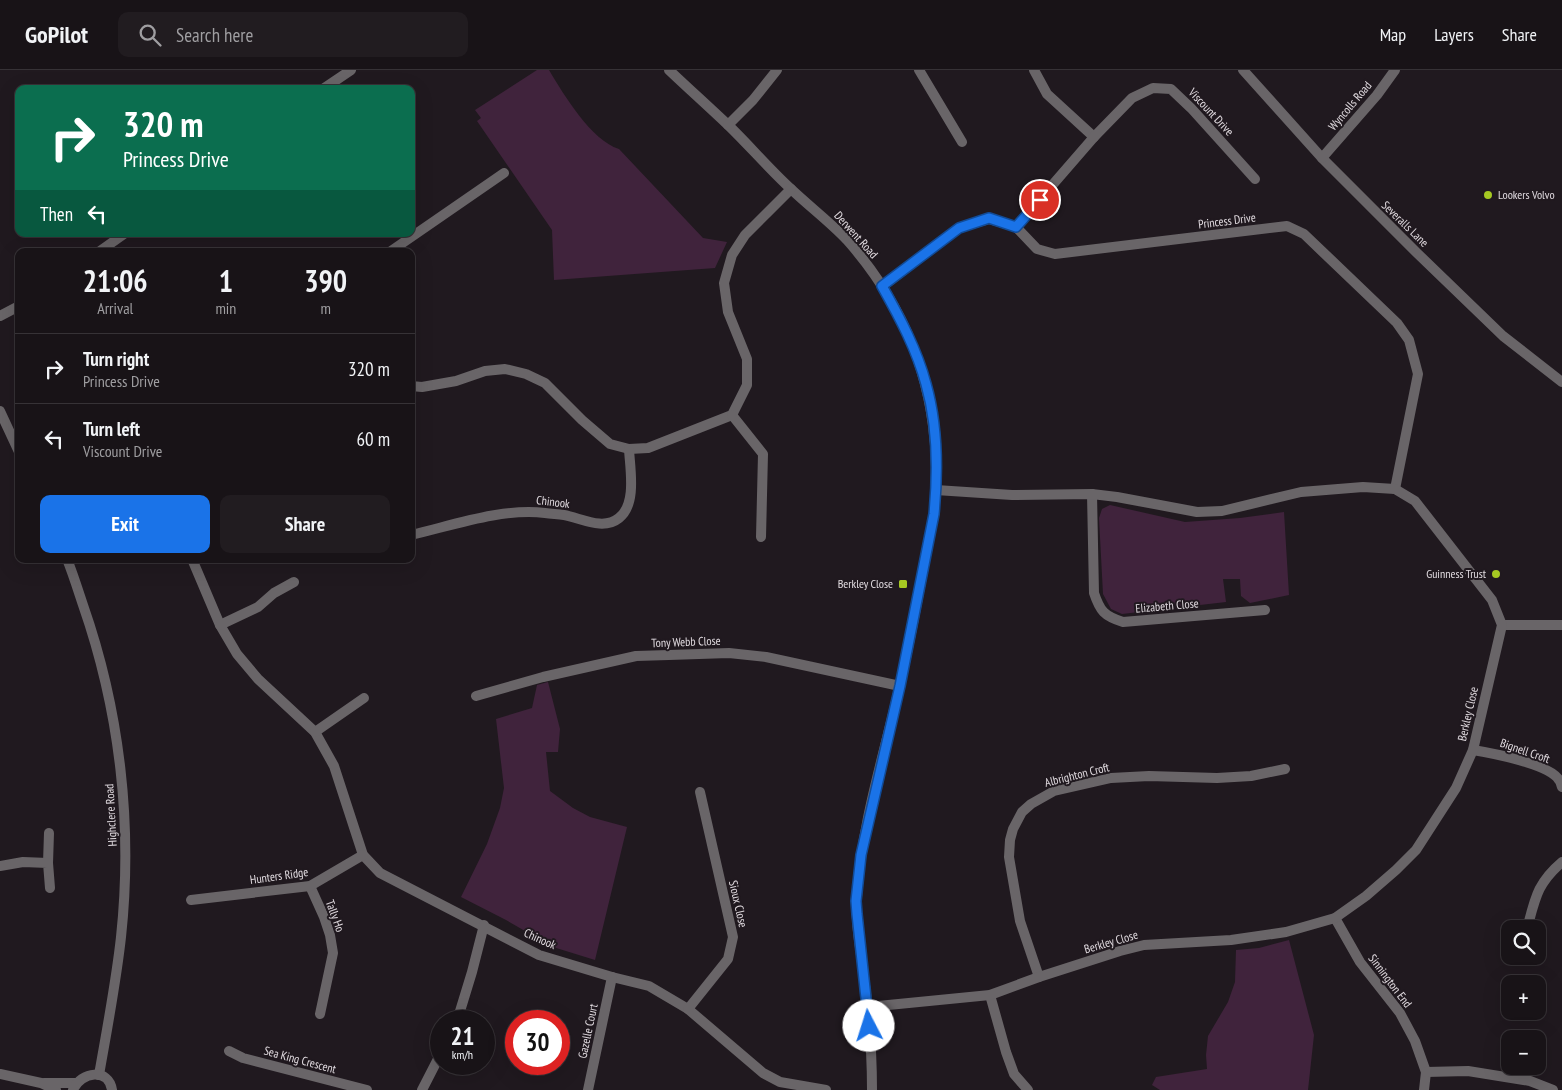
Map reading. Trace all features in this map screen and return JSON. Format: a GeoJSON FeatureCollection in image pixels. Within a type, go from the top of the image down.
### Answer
{"type":"FeatureCollection","features":[{"type":"Feature","properties":{"kind":"street"},"geometry":{"type":"LineString","coordinates":[[329,85],[351,70]]}},
{"type":"Feature","properties":{"kind":"street","name":"Derwent Road"},"geometry":{"type":"LineString","coordinates":[[669,70],[728,124],[791,189],[847,240],[882,286],[910,338],[926,384],[932,414],[936,442],[934,514],[900,686],[867,824],[858,877],[856,901],[868,1007],[872,1090]]}},
{"type":"Feature","properties":{"kind":"street"},"geometry":{"type":"LineString","coordinates":[[728,124],[753,100],[777,70]]}},
{"type":"Feature","properties":{"kind":"street"},"geometry":{"type":"LineString","coordinates":[[919,70],[962,142]]}},
{"type":"Feature","properties":{"kind":"street"},"geometry":{"type":"LineString","coordinates":[[1034,70],[1047,94],[1094,137]]}},
{"type":"Feature","properties":{"kind":"street","name":"Severalls Lane"},"geometry":{"type":"LineString","coordinates":[[1243,70],[1322,158],[1366,203],[1503,336],[1562,381]]}},
{"type":"Feature","properties":{"kind":"street","name":"Wyncolls Road"},"geometry":{"type":"LineString","coordinates":[[1322,158],[1377,95],[1395,70]]}},
{"type":"Feature","properties":{"kind":"street","name":"Viscount Drive"},"geometry":{"type":"LineString","coordinates":[[1016,227],[1094,137],[1132,98],[1153,88],[1171,89],[1191,108],[1255,179]]}},
{"type":"Feature","properties":{"kind":"street"},"geometry":{"type":"LineString","coordinates":[[415,234],[504,173]]}},
{"type":"Feature","properties":{"kind":"street"},"geometry":{"type":"LineString","coordinates":[[415,386],[422,387],[456,381],[485,371],[505,370],[526,374],[546,383],[582,420],[610,444],[629,449],[648,448],[732,415],[747,385],[747,359],[728,312],[724,283],[732,255],[745,235],[791,189]]}},
{"type":"Feature","properties":{"kind":"street","name":"Princess Drive"},"geometry":{"type":"LineString","coordinates":[[882,286],[959,228],[989,218],[1016,227],[1037,249],[1055,254],[1287,226],[1304,234],[1397,323],[1409,340],[1418,374],[1395,489]]}},
{"type":"Feature","properties":{"kind":"street"},"geometry":{"type":"LineString","coordinates":[[104,248],[120,237]]}},
{"type":"Feature","properties":{"kind":"street"},"geometry":{"type":"LineString","coordinates":[[395,248],[411,237]]}},
{"type":"Feature","properties":{"kind":"street"},"geometry":{"type":"LineString","coordinates":[[0,310],[15,308]]}},
{"type":"Feature","properties":{"kind":"street"},"geometry":{"type":"LineString","coordinates":[[0,316],[15,308]]}},
{"type":"Feature","properties":{"kind":"street"},"geometry":{"type":"LineString","coordinates":[[0,411],[15,443]]}},
{"type":"Feature","properties":{"kind":"street"},"geometry":{"type":"LineString","coordinates":[[732,415],[763,454],[760,537]]}},
{"type":"Feature","properties":{"kind":"street","name":"Chinook"},"geometry":{"type":"LineString","coordinates":[[415,534],[500,514],[531,511],[566,515],[596,524],[610,522],[619,518],[628,505],[632,492],[629,449]]}},
{"type":"Feature","properties":{"kind":"street"},"geometry":{"type":"LineString","coordinates":[[936,490],[1012,495],[1092,494],[1197,512],[1222,511],[1301,492],[1363,487],[1395,489],[1415,501],[1492,600],[1502,625],[1562,624]]}},
{"type":"Feature","properties":{"kind":"street","name":"Elizabeth Close"},"geometry":{"type":"LineString","coordinates":[[1092,494],[1094,593],[1098,605],[1108,617],[1123,622],[1266,610]]}},
{"type":"Feature","properties":{"kind":"street","name":"Highclere Road"},"geometry":{"type":"LineString","coordinates":[[68,563],[91,627],[105,675],[114,720],[124,805],[125,876],[121,936],[99,1075]]}},
{"type":"Feature","properties":{"kind":"street","name":"Chinook"},"geometry":{"type":"LineString","coordinates":[[194,563],[220,626],[237,654],[258,680],[315,732],[334,766],[363,855],[380,873],[540,955],[649,986],[688,1009],[763,1073],[780,1082],[826,1090]]}},
{"type":"Feature","properties":{"kind":"street"},"geometry":{"type":"LineString","coordinates":[[220,626],[258,607],[274,593],[294,582]]}},
{"type":"Feature","properties":{"kind":"street","name":"Berkley Close"},"geometry":{"type":"LineString","coordinates":[[868,1007],[990,995],[1039,977],[1144,945],[1230,940],[1286,932],[1335,918],[1366,896],[1416,850],[1456,788],[1473,750],[1502,625]]}},
{"type":"Feature","properties":{"kind":"street","name":"Tony Webb Close"},"geometry":{"type":"LineString","coordinates":[[476,696],[543,677],[636,656],[669,654],[729,653],[766,657],[900,686]]}},
{"type":"Feature","properties":{"kind":"street"},"geometry":{"type":"LineString","coordinates":[[315,732],[364,698]]}},
{"type":"Feature","properties":{"kind":"street","name":"Bignell Croft"},"geometry":{"type":"LineString","coordinates":[[1473,750],[1506,756],[1545,769],[1559,779],[1562,788]]}},
{"type":"Feature","properties":{"kind":"street","name":"Albrighton Croft"},"geometry":{"type":"LineString","coordinates":[[1039,977],[1020,921],[1009,857],[1010,840],[1014,829],[1022,812],[1031,804],[1054,791],[1111,778],[1150,776],[1217,778],[1251,776],[1285,769]]}},
{"type":"Feature","properties":{"kind":"street","name":"Sioux Close"},"geometry":{"type":"LineString","coordinates":[[688,1009],[728,959],[733,937],[700,792]]}},
{"type":"Feature","properties":{"kind":"street"},"geometry":{"type":"LineString","coordinates":[[49,833],[48,863],[50,888]]}},
{"type":"Feature","properties":{"kind":"street","name":"Hunters Ridge"},"geometry":{"type":"LineString","coordinates":[[191,900],[310,886],[363,855]]}},
{"type":"Feature","properties":{"kind":"street"},"geometry":{"type":"LineString","coordinates":[[0,866],[23,862],[48,863]]}},
{"type":"Feature","properties":{"kind":"street"},"geometry":{"type":"LineString","coordinates":[[1530,920],[1540,885],[1551,871],[1562,862]]}},
{"type":"Feature","properties":{"kind":"street","name":"Tally Ho"},"geometry":{"type":"LineString","coordinates":[[310,886],[324,917],[333,952],[320,1014]]}},
{"type":"Feature","properties":{"kind":"street","name":"Sinnington End"},"geometry":{"type":"LineString","coordinates":[[1335,918],[1360,962],[1400,1013],[1415,1042],[1426,1072],[1424,1090]]}},
{"type":"Feature","properties":{"kind":"street"},"geometry":{"type":"LineString","coordinates":[[460,1010],[484,925]]}},
{"type":"Feature","properties":{"kind":"street","name":"Gazelle Court"},"geometry":{"type":"LineString","coordinates":[[588,1090],[612,977]]}},
{"type":"Feature","properties":{"kind":"street"},"geometry":{"type":"LineString","coordinates":[[990,995],[998,1027],[1014,1074],[1028,1090]]}},
{"type":"Feature","properties":{"kind":"street","name":"Sea King Crescent"},"geometry":{"type":"LineString","coordinates":[[229,1051],[243,1058],[367,1090]]}},
{"type":"Feature","properties":{"kind":"street"},"geometry":{"type":"LineString","coordinates":[[1426,1072],[1468,1070],[1530,1081],[1553,1090]]}},
{"type":"Feature","properties":{"kind":"street"},"geometry":{"type":"LineString","coordinates":[[0,1074],[41,1083],[75,1087],[82,1077],[90,1074],[99,1075],[106,1079],[112,1090]]}},
{"type":"Feature","properties":{"kind":"street"},"geometry":{"type":"LineString","coordinates":[[422,1090],[430,1075]]}},
{"type":"Feature","properties":{"kind":"street"},"geometry":{"type":"LineString","coordinates":[[41,1083],[56,1090]]}},
{"type":"Feature","properties":{"kind":"shaded area"},"geometry":{"type":"Polygon","coordinates":[[[537,70],[549,70],[570,104],[589,127],[598,136],[619,149],[703,238],[727,242],[715,268],[554,280],[552,230],[477,121],[481,118],[475,110],[537,70]]]}},
{"type":"Feature","properties":{"kind":"shaded area"},"geometry":{"type":"Polygon","coordinates":[[[1110,505],[1185,522],[1240,518],[1284,512],[1289,595],[1250,603],[1241,596],[1240,579],[1223,579],[1226,602],[1122,614],[1111,609],[1103,594],[1099,518],[1102,509],[1110,505]]]}},
{"type":"Feature","properties":{"kind":"shaded area"},"geometry":{"type":"Polygon","coordinates":[[[548,682],[560,729],[558,752],[546,752],[550,791],[573,808],[590,817],[627,827],[595,960],[553,947],[461,897],[487,844],[500,808],[504,788],[496,719],[532,708],[537,685],[548,682]]]}},
{"type":"Feature","properties":{"kind":"shaded area"},"geometry":{"type":"Polygon","coordinates":[[[1289,940],[1314,1035],[1308,1090],[1160,1090],[1152,1085],[1156,1077],[1207,1069],[1208,1036],[1228,1002],[1235,982],[1236,950],[1259,948],[1289,940]]]}},
{"type":"Feature","properties":{"kind":"place","name":"Lookers Volvo"},"geometry":{"type":"Point","coordinates":[1488,195]}},
{"type":"Feature","properties":{"kind":"place","name":"Guinness Trust"},"geometry":{"type":"Point","coordinates":[1496,574]}},
{"type":"Feature","properties":{"kind":"place","name":"Berkley Close"},"geometry":{"type":"Point","coordinates":[903,584]}},
{"type":"Feature","properties":{"kind":"route"},"geometry":{"type":"LineString","coordinates":[[869,1026],[856,901],[858,877],[867,824],[900,686],[934,514],[936,490],[936,442],[926,384],[910,338],[882,286],[959,228],[989,218],[1016,227],[1040,200]]}}]}
